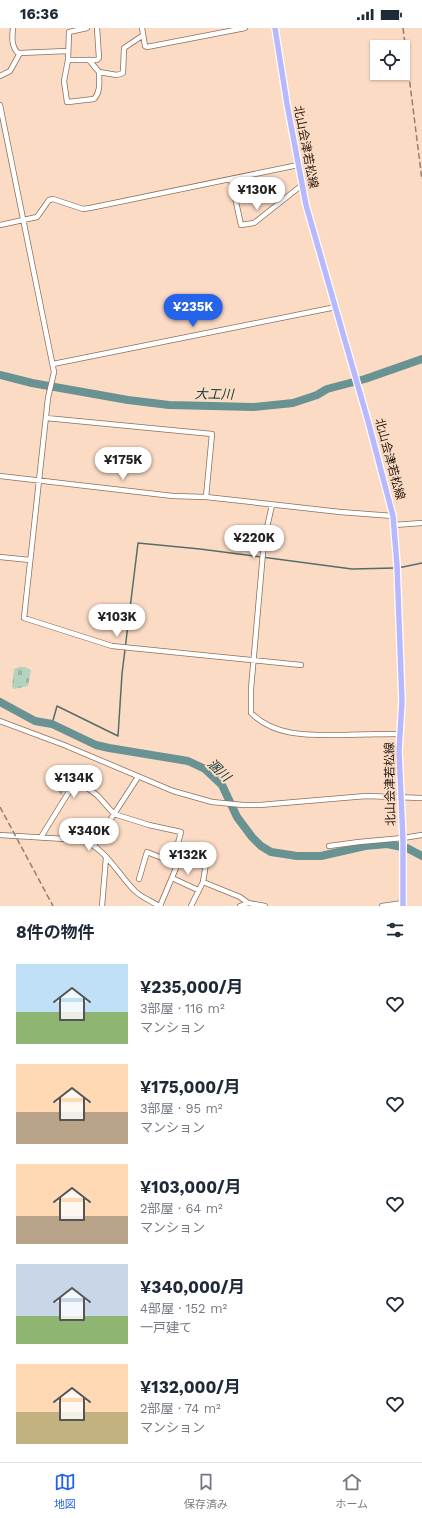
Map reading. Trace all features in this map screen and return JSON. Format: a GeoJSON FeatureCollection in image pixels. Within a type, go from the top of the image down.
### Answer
{"type":"FeatureCollection","features":[{"type":"Feature","properties":{"kind":"main road","name":"北山会津若松線"},"geometry":{"type":"LineString","coordinates":[[275,28],[298,165],[310,220],[354,371],[393,516],[397,565],[402,701],[399,751],[403,840],[403,905]]}},
{"type":"Feature","properties":{"kind":"street"},"geometry":{"type":"LineString","coordinates":[[13,28],[12,40],[14,47],[19,54]]}},
{"type":"Feature","properties":{"kind":"street"},"geometry":{"type":"LineString","coordinates":[[87,28],[69,32],[67,51],[68,60],[64,81],[66,102],[94,99],[96,96],[99,87],[99,72],[89,60]]}},
{"type":"Feature","properties":{"kind":"street"},"geometry":{"type":"LineString","coordinates":[[68,60],[98,60],[97,28]]}},
{"type":"Feature","properties":{"kind":"street"},"geometry":{"type":"LineString","coordinates":[[142,28],[142,36],[145,46],[152,47],[245,28]]}},
{"type":"Feature","properties":{"kind":"street"},"geometry":{"type":"LineString","coordinates":[[99,72],[117,75],[123,73],[124,48],[142,36]]}},
{"type":"Feature","properties":{"kind":"street"},"geometry":{"type":"LineString","coordinates":[[0,76],[10,71],[19,54],[24,52],[67,51]]}},
{"type":"Feature","properties":{"kind":"street"},"geometry":{"type":"LineString","coordinates":[[0,105],[54,372],[49,392],[24,618],[112,646],[301,665]]}},
{"type":"Feature","properties":{"kind":"street"},"geometry":{"type":"LineString","coordinates":[[0,225],[37,217],[49,200],[84,209],[298,165]]}},
{"type":"Feature","properties":{"kind":"street"},"geometry":{"type":"LineString","coordinates":[[230,179],[242,225],[254,223],[302,185]]}},
{"type":"Feature","properties":{"kind":"street"},"geometry":{"type":"LineString","coordinates":[[53,364],[336,307]]}},
{"type":"Feature","properties":{"kind":"street"},"geometry":{"type":"LineString","coordinates":[[46,418],[212,434],[206,497]]}},
{"type":"Feature","properties":{"kind":"street"},"geometry":{"type":"LineString","coordinates":[[0,476],[173,496],[206,497],[272,505],[393,516]]}},
{"type":"Feature","properties":{"kind":"street"},"geometry":{"type":"LineString","coordinates":[[272,505],[264,541],[255,660],[251,689],[251,713],[256,718],[268,725],[282,731],[304,735],[400,734]]}},
{"type":"Feature","properties":{"kind":"street"},"geometry":{"type":"LineString","coordinates":[[394,525],[422,523]]}},
{"type":"Feature","properties":{"kind":"street"},"geometry":{"type":"LineString","coordinates":[[0,557],[30,560]]}},
{"type":"Feature","properties":{"kind":"street"},"geometry":{"type":"LineString","coordinates":[[0,721],[64,745],[173,791],[212,802],[243,805],[310,802],[366,796],[400,796],[422,798]]}},
{"type":"Feature","properties":{"kind":"street"},"geometry":{"type":"LineString","coordinates":[[94,846],[138,777]]}},
{"type":"Feature","properties":{"kind":"street"},"geometry":{"type":"LineString","coordinates":[[41,837],[75,782],[81,783],[98,796],[114,814],[181,832],[177,847],[167,860]]}},
{"type":"Feature","properties":{"kind":"street"},"geometry":{"type":"LineString","coordinates":[[329,846],[359,842],[403,840],[422,835]]}},
{"type":"Feature","properties":{"kind":"street"},"geometry":{"type":"LineString","coordinates":[[0,836],[80,840],[94,846],[134,890],[159,906],[176,868],[175,865],[167,860],[148,852],[139,878]]}},
{"type":"Feature","properties":{"kind":"street"},"geometry":{"type":"LineString","coordinates":[[177,847],[189,850],[208,851],[202,882],[191,906]]}},
{"type":"Feature","properties":{"kind":"street"},"geometry":{"type":"LineString","coordinates":[[102,906],[106,858]]}},
{"type":"Feature","properties":{"kind":"street"},"geometry":{"type":"LineString","coordinates":[[172,878],[198,890]]}},
{"type":"Feature","properties":{"kind":"street"},"geometry":{"type":"LineString","coordinates":[[202,882],[240,897],[248,904]]}},
{"type":"Feature","properties":{"kind":"street"},"geometry":{"type":"LineString","coordinates":[[240,906],[248,904],[264,906]]}},
{"type":"Feature","properties":{"kind":"street"},"geometry":{"type":"LineString","coordinates":[[382,906],[403,905]]}},
{"type":"Feature","properties":{"kind":"green space"},"geometry":{"type":"Polygon","coordinates":[[[25,667],[31,670],[28,686],[14,689],[12,687],[14,669],[25,667]]]}},
{"type":"Feature","properties":{"kind":"green space"},"geometry":{"type":"Polygon","coordinates":[[[64,767],[74,771],[71,777],[73,779],[61,795],[58,791],[59,780],[64,767]]]}},
{"type":"Feature","properties":{"kind":"waterway","name":"大工川"},"geometry":{"type":"LineString","coordinates":[[0,375],[32,383],[128,400],[169,405],[253,407],[293,403],[317,395],[327,389],[365,379],[422,359]]}},
{"type":"Feature","properties":{"kind":"waterway"},"geometry":{"type":"LineString","coordinates":[[52,724],[57,706],[118,736],[122,674],[138,543],[200,549],[352,569],[395,568]]}},
{"type":"Feature","properties":{"kind":"waterway"},"geometry":{"type":"LineString","coordinates":[[398,568],[422,563]]}},
{"type":"Feature","properties":{"kind":"waterway","name":"溷川"},"geometry":{"type":"LineString","coordinates":[[0,702],[35,721],[52,724],[96,745],[188,761],[205,769],[222,785],[237,817],[252,837],[261,846],[271,852],[297,856],[321,856],[365,846],[387,844],[407,848],[422,856]]}},
{"type":"Feature","properties":{"kind":"railway"},"geometry":{"type":"LineString","coordinates":[[403,28],[422,180]]}},
{"type":"Feature","properties":{"kind":"railway"},"geometry":{"type":"LineString","coordinates":[[0,807],[53,906]]}}]}
